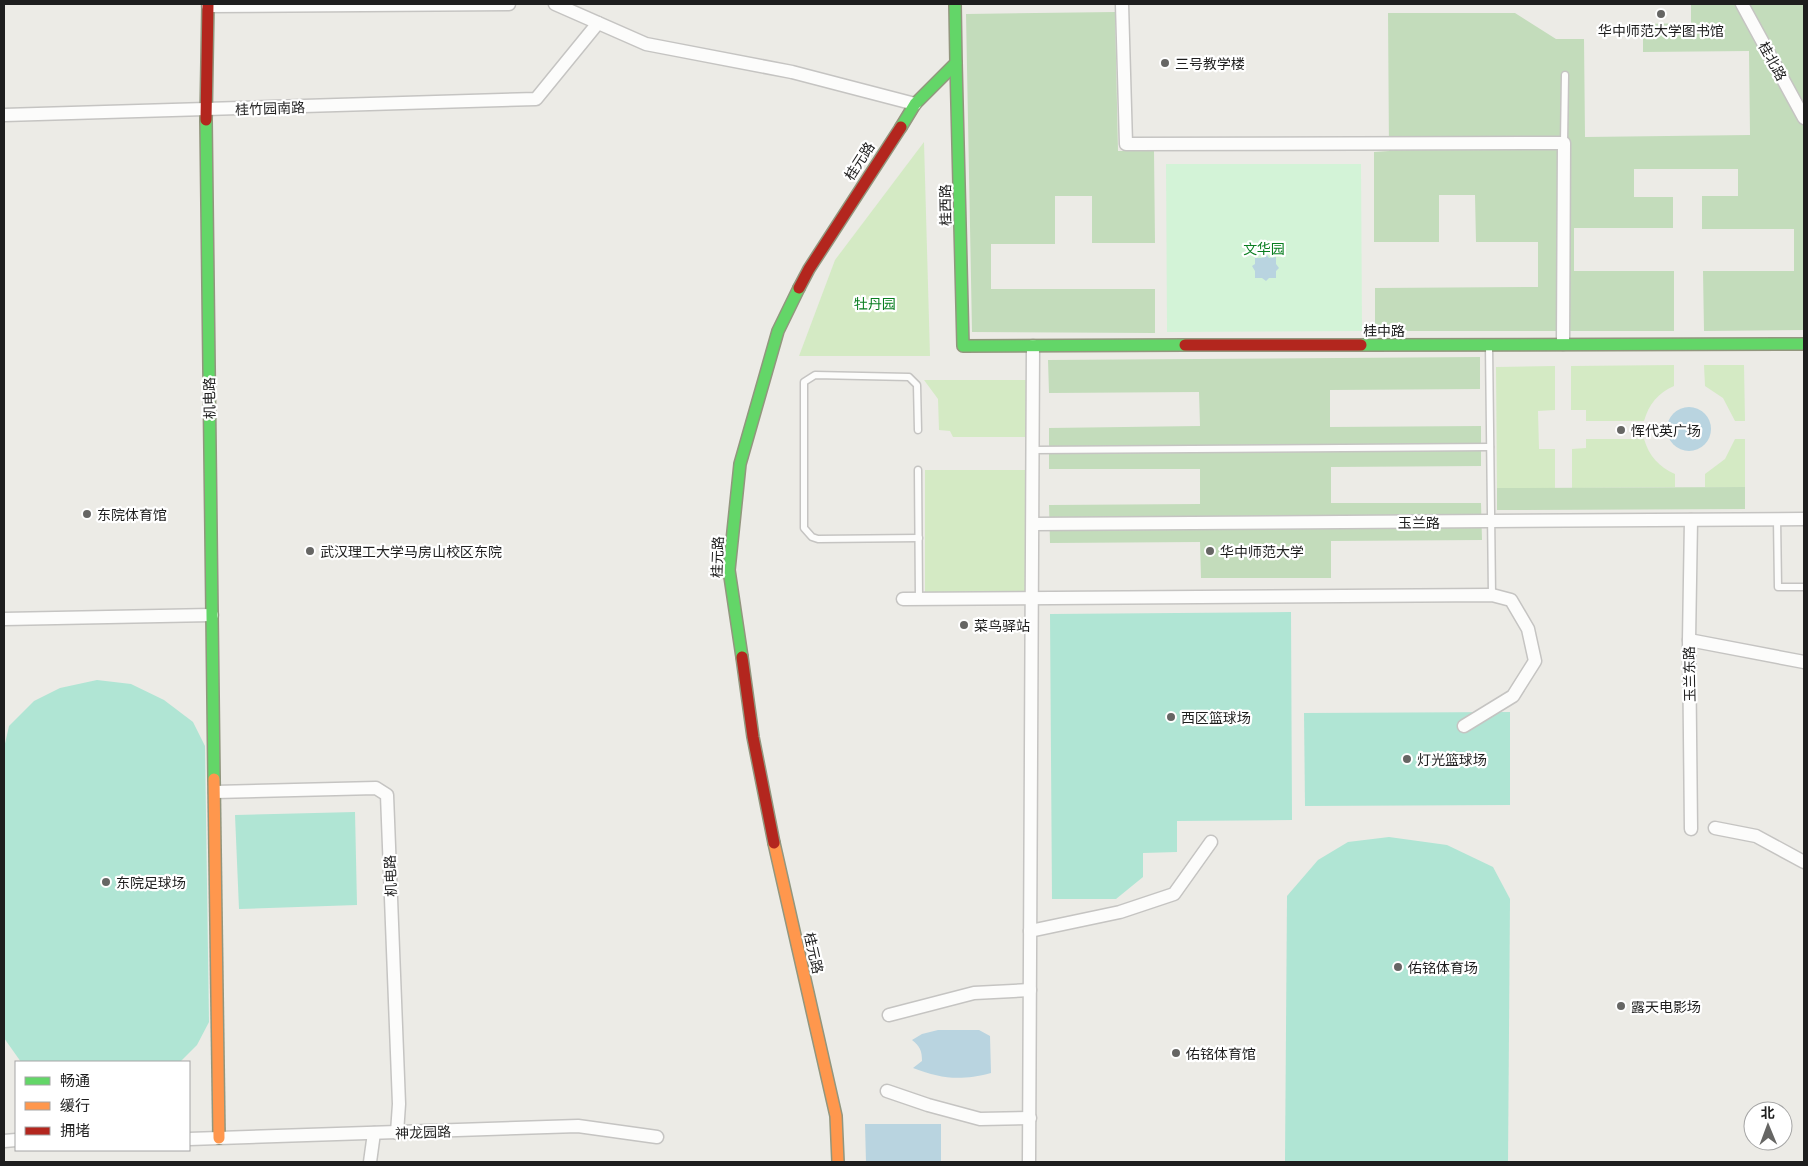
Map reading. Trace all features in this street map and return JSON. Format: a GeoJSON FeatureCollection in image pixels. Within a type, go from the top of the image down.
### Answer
{"type":"FeatureCollection","features":[{"type":"Feature","properties":{"kind":"street"},"geometry":{"type":"LineString","coordinates":[[208,5],[509,4]]}},
{"type":"Feature","properties":{"kind":"street"},"geometry":{"type":"LineString","coordinates":[[555,4],[646,44],[792,72],[915,104]]}},
{"type":"Feature","properties":{"kind":"street"},"geometry":{"type":"LineString","coordinates":[[955,4],[956,63]]}},
{"type":"Feature","properties":{"kind":"street"},"geometry":{"type":"LineString","coordinates":[[1122,4],[1126,144],[1564,143],[1563,344]]}},
{"type":"Feature","properties":{"kind":"street","name":"桂北路"},"geometry":{"type":"LineString","coordinates":[[1742,4],[1804,118]]}},
{"type":"Feature","properties":{"kind":"street","name":"机电路"},"geometry":{"type":"LineString","coordinates":[[208,5],[206,110],[219,1138]]}},
{"type":"Feature","properties":{"kind":"street","name":"桂竹园南路"},"geometry":{"type":"LineString","coordinates":[[4,115],[536,100],[598,23]]}},
{"type":"Feature","properties":{"kind":"street","name":"桂元路"},"geometry":{"type":"LineString","coordinates":[[838,1162],[836,1116],[785,897],[753,737],[729,570],[740,464],[778,331],[809,269],[915,104],[956,63]]}},
{"type":"Feature","properties":{"kind":"street","name":"桂西路"},"geometry":{"type":"LineString","coordinates":[[956,63],[963,346]]}},
{"type":"Feature","properties":{"kind":"street","name":"桂中路"},"geometry":{"type":"LineString","coordinates":[[963,346],[1804,344]]}},
{"type":"Feature","properties":{"kind":"street"},"geometry":{"type":"LineString","coordinates":[[1029,1162],[1033,346]]}},
{"type":"Feature","properties":{"kind":"street","name":"玉兰路"},"geometry":{"type":"LineString","coordinates":[[1033,524],[1804,519]]}},
{"type":"Feature","properties":{"kind":"street","name":"玉兰东路"},"geometry":{"type":"LineString","coordinates":[[1691,520],[1689,640],[1691,828]]}},
{"type":"Feature","properties":{"kind":"street"},"geometry":{"type":"LineString","coordinates":[[903,599],[1492,595],[1511,600],[1528,630],[1535,661],[1513,696],[1464,726]]}},
{"type":"Feature","properties":{"kind":"street"},"geometry":{"type":"LineString","coordinates":[[4,618],[212,615]]}},
{"type":"Feature","properties":{"kind":"street"},"geometry":{"type":"LineString","coordinates":[[1689,640],[1804,662]]}},
{"type":"Feature","properties":{"kind":"street","name":"机电路"},"geometry":{"type":"LineString","coordinates":[[215,792],[376,788],[387,795],[399,1104],[397,1133]]}},
{"type":"Feature","properties":{"kind":"street"},"geometry":{"type":"LineString","coordinates":[[1715,828],[1756,836],[1804,862]]}},
{"type":"Feature","properties":{"kind":"street"},"geometry":{"type":"LineString","coordinates":[[1030,931],[1120,912],[1174,894],[1211,842]]}},
{"type":"Feature","properties":{"kind":"street"},"geometry":{"type":"LineString","coordinates":[[890,1015],[974,994],[1030,990]]}},
{"type":"Feature","properties":{"kind":"street"},"geometry":{"type":"LineString","coordinates":[[887,1091],[928,1105],[980,1118],[1030,1118]]}},
{"type":"Feature","properties":{"kind":"street","name":"神龙园路"},"geometry":{"type":"LineString","coordinates":[[190,1139],[578,1126],[658,1137]]}},
{"type":"Feature","properties":{"kind":"street"},"geometry":{"type":"LineString","coordinates":[[370,1162],[374,1134]]}},
{"type":"Feature","properties":{"kind":"lane"},"geometry":{"type":"LineString","coordinates":[[1564,143],[1565,75]]}},
{"type":"Feature","properties":{"kind":"lane"},"geometry":{"type":"LineString","coordinates":[[1489,344],[1492,595]]}},
{"type":"Feature","properties":{"kind":"lane"},"geometry":{"type":"LineString","coordinates":[[918,430],[917,385],[909,377],[815,375],[804,382],[802,522],[804,528],[812,537],[818,539],[919,538]]}},
{"type":"Feature","properties":{"kind":"lane"},"geometry":{"type":"LineString","coordinates":[[1033,450],[1490,447]]}},
{"type":"Feature","properties":{"kind":"lane"},"geometry":{"type":"LineString","coordinates":[[918,470],[919,599]]}},
{"type":"Feature","properties":{"kind":"lane"},"geometry":{"type":"LineString","coordinates":[[1777,519],[1778,587],[1804,587]]}},
{"type":"Feature","properties":{"kind":"green space"},"geometry":{"type":"Polygon","coordinates":[[[1691,4],[1804,4],[1804,330],[1704,331],[1703,271],[1794,271],[1794,229],[1702,229],[1702,196],[1738,196],[1738,169],[1634,169],[1634,197],[1673,197],[1673,228],[1574,228],[1574,271],[1674,271],[1674,331],[1375,331],[1375,288],[1538,287],[1538,242],[1476,242],[1475,195],[1439,195],[1439,242],[1374,242],[1374,152],[1389,151],[1388,13],[1515,13],[1556,39],[1584,39],[1585,137],[1750,135],[1749,51],[1643,52],[1643,24],[1691,23],[1691,4]]]}},
{"type":"Feature","properties":{"kind":"green space"},"geometry":{"type":"Polygon","coordinates":[[[1115,12],[1118,151],[1154,151],[1155,243],[1092,243],[1092,196],[1055,196],[1055,244],[991,244],[991,289],[1155,289],[1155,333],[972,332],[966,14],[1115,12]]]}},
{"type":"Feature","properties":{"kind":"green space","name":"牡丹园"},"geometry":{"type":"Polygon","coordinates":[[[924,142],[930,356],[799,356],[835,260],[924,142]]]}},
{"type":"Feature","properties":{"kind":"green space","name":"文华园"},"geometry":{"type":"Polygon","coordinates":[[[1166,164],[1361,164],[1362,331],[1167,332],[1166,164]]]}},
{"type":"Feature","properties":{"kind":"green space"},"geometry":{"type":"Polygon","coordinates":[[[1480,357],[1480,389],[1330,390],[1330,427],[1481,426],[1481,466],[1331,467],[1331,503],[1481,503],[1482,540],[1331,541],[1331,578],[1201,578],[1200,542],[1050,543],[1049,505],[1200,504],[1200,469],[1049,469],[1049,428],[1200,426],[1199,392],[1049,393],[1048,360],[1480,357]]]}},
{"type":"Feature","properties":{"kind":"green space"},"geometry":{"type":"Polygon","coordinates":[[[1674,365],[1674,386],[1663,392],[1655,400],[1644,421],[1586,421],[1586,410],[1571,410],[1571,366],[1674,365]]]}},
{"type":"Feature","properties":{"kind":"green space"},"geometry":{"type":"Polygon","coordinates":[[[1704,365],[1744,365],[1745,421],[1735,421],[1723,398],[1705,386],[1704,365]]]}},
{"type":"Feature","properties":{"kind":"green space"},"geometry":{"type":"Polygon","coordinates":[[[1555,366],[1555,410],[1538,411],[1539,449],[1555,449],[1555,488],[1497,488],[1496,367],[1555,366]]]}},
{"type":"Feature","properties":{"kind":"green space"},"geometry":{"type":"Polygon","coordinates":[[[924,380],[1026,380],[1026,437],[953,437],[950,431],[939,430],[938,399],[924,380]]]}},
{"type":"Feature","properties":{"kind":"green space"},"geometry":{"type":"Polygon","coordinates":[[[1586,439],[1644,439],[1655,460],[1675,474],[1675,487],[1572,488],[1572,449],[1586,448],[1586,439]]]}},
{"type":"Feature","properties":{"kind":"green space"},"geometry":{"type":"Polygon","coordinates":[[[1735,439],[1745,439],[1745,487],[1705,487],[1705,474],[1725,459],[1735,439]]]}},
{"type":"Feature","properties":{"kind":"green space"},"geometry":{"type":"Polygon","coordinates":[[[925,470],[1026,470],[1027,593],[925,594],[925,470]]]}},
{"type":"Feature","properties":{"kind":"green space"},"geometry":{"type":"Polygon","coordinates":[[[1745,487],[1745,509],[1497,510],[1497,488],[1745,487]]]}},
{"type":"Feature","properties":{"kind":"green space","name":"西区篮球场"},"geometry":{"type":"Polygon","coordinates":[[[1291,612],[1292,820],[1177,821],[1177,852],[1143,853],[1143,877],[1116,899],[1052,899],[1050,614],[1291,612]]]}},
{"type":"Feature","properties":{"kind":"green space","name":"东院足球场"},"geometry":{"type":"Polygon","coordinates":[[[97,680],[131,684],[164,700],[193,722],[205,746],[209,1022],[197,1045],[181,1061],[20,1061],[4,1038],[4,748],[9,726],[34,701],[60,688],[97,680]]]}},
{"type":"Feature","properties":{"kind":"green space","name":"灯光篮球场"},"geometry":{"type":"Polygon","coordinates":[[[1510,712],[1510,805],[1305,806],[1304,713],[1510,712]]]}},
{"type":"Feature","properties":{"kind":"green space"},"geometry":{"type":"Polygon","coordinates":[[[355,812],[357,905],[239,909],[235,815],[355,812]]]}},
{"type":"Feature","properties":{"kind":"green space","name":"佑铭体育场"},"geometry":{"type":"Polygon","coordinates":[[[1389,837],[1447,845],[1493,867],[1510,899],[1508,1162],[1285,1162],[1287,896],[1318,860],[1348,842],[1389,837]]]}},
{"type":"Feature","properties":{"kind":"water"},"geometry":{"type":"Polygon","coordinates":[[[1266,254],[1269,258],[1276,257],[1276,264],[1279,268],[1276,271],[1276,278],[1269,278],[1266,281],[1262,278],[1255,278],[1255,271],[1252,266],[1255,264],[1255,258],[1262,258],[1266,254]]]}},
{"type":"Feature","properties":{"kind":"water"},"geometry":{"type":"Polygon","coordinates":[[[1689,407],[1701,411],[1707,417],[1711,429],[1707,441],[1701,447],[1689,451],[1677,447],[1671,441],[1667,429],[1671,417],[1677,411],[1689,407]]]}},
{"type":"Feature","properties":{"kind":"water"},"geometry":{"type":"Polygon","coordinates":[[[938,1030],[979,1030],[990,1036],[991,1073],[951,1078],[933,1075],[913,1068],[922,1061],[922,1057],[919,1047],[912,1040],[922,1034],[938,1030]]]}},
{"type":"Feature","properties":{"kind":"water"},"geometry":{"type":"Polygon","coordinates":[[[865,1124],[941,1124],[941,1162],[866,1162],[865,1124]]]}},
{"type":"Feature","properties":{"kind":"traffic: fast"},"geometry":{"type":"LineString","coordinates":[[901,127],[915,104],[956,63],[955,4]]}},
{"type":"Feature","properties":{"kind":"traffic: fast"},"geometry":{"type":"LineString","coordinates":[[956,63],[963,346],[1185,345]]}},
{"type":"Feature","properties":{"kind":"traffic: fast"},"geometry":{"type":"LineString","coordinates":[[206,120],[214,779]]}},
{"type":"Feature","properties":{"kind":"traffic: fast"},"geometry":{"type":"LineString","coordinates":[[742,657],[729,570],[740,464],[778,331],[799,288]]}},
{"type":"Feature","properties":{"kind":"traffic: fast"},"geometry":{"type":"LineString","coordinates":[[1361,345],[1804,344]]}},
{"type":"Feature","properties":{"kind":"traffic: slow"},"geometry":{"type":"LineString","coordinates":[[214,779],[219,1138]]}},
{"type":"Feature","properties":{"kind":"traffic: slow"},"geometry":{"type":"LineString","coordinates":[[774,843],[836,1116],[838,1162]]}},
{"type":"Feature","properties":{"kind":"traffic: jam"},"geometry":{"type":"LineString","coordinates":[[206,120],[208,4]]}},
{"type":"Feature","properties":{"kind":"traffic: jam"},"geometry":{"type":"LineString","coordinates":[[799,288],[809,269],[901,127]]}},
{"type":"Feature","properties":{"kind":"traffic: jam"},"geometry":{"type":"LineString","coordinates":[[1185,345],[1361,345]]}},
{"type":"Feature","properties":{"kind":"traffic: jam"},"geometry":{"type":"LineString","coordinates":[[742,657],[753,737],[774,843]]}},
{"type":"Feature","properties":{"kind":"place","name":"华中师范大学图书馆"},"geometry":{"type":"Point","coordinates":[1661,14]}},
{"type":"Feature","properties":{"kind":"place","name":"三号教学楼"},"geometry":{"type":"Point","coordinates":[1165,63]}},
{"type":"Feature","properties":{"kind":"place","name":"恽代英广场"},"geometry":{"type":"Point","coordinates":[1621,430]}},
{"type":"Feature","properties":{"kind":"place","name":"东院体育馆"},"geometry":{"type":"Point","coordinates":[87,514]}},
{"type":"Feature","properties":{"kind":"place","name":"武汉理工大学马房山校区东院"},"geometry":{"type":"Point","coordinates":[310,551]}},
{"type":"Feature","properties":{"kind":"place","name":"华中师范大学"},"geometry":{"type":"Point","coordinates":[1210,551]}},
{"type":"Feature","properties":{"kind":"place","name":"菜鸟驿站"},"geometry":{"type":"Point","coordinates":[964,625]}},
{"type":"Feature","properties":{"kind":"place","name":"西区篮球场"},"geometry":{"type":"Point","coordinates":[1171,717]}},
{"type":"Feature","properties":{"kind":"place","name":"灯光篮球场"},"geometry":{"type":"Point","coordinates":[1407,759]}},
{"type":"Feature","properties":{"kind":"place","name":"东院足球场"},"geometry":{"type":"Point","coordinates":[106,882]}},
{"type":"Feature","properties":{"kind":"place","name":"佑铭体育场"},"geometry":{"type":"Point","coordinates":[1398,967]}},
{"type":"Feature","properties":{"kind":"place","name":"露天电影场"},"geometry":{"type":"Point","coordinates":[1621,1006]}},
{"type":"Feature","properties":{"kind":"place","name":"佑铭体育馆"},"geometry":{"type":"Point","coordinates":[1176,1053]}}]}
